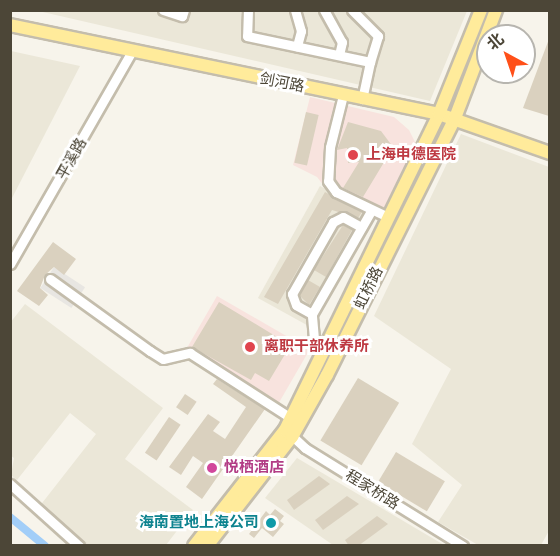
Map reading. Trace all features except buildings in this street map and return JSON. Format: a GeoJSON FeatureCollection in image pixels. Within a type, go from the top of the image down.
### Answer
{"type":"FeatureCollection","features":[{"type":"Feature","properties":{"kind":"main road","name":"虹桥路"},"geometry":{"type":"LineString","coordinates":[[194,546],[289,428],[325,348],[439,114],[481,10]]}},
{"type":"Feature","properties":{"kind":"main road","name":"虹桥路"},"geometry":{"type":"LineString","coordinates":[[208,545],[289,428],[454,118],[496,10]]}},
{"type":"Feature","properties":{"kind":"main road","name":"剑河路"},"geometry":{"type":"LineString","coordinates":[[10,25],[131,53],[439,114],[549,153]]}},
{"type":"Feature","properties":{"kind":"street"},"geometry":{"type":"LineString","coordinates":[[163,10],[182,16],[184,10]]}},
{"type":"Feature","properties":{"kind":"street"},"geometry":{"type":"LineString","coordinates":[[248,10],[247,36],[370,62]]}},
{"type":"Feature","properties":{"kind":"street"},"geometry":{"type":"LineString","coordinates":[[295,10],[301,31],[297,46]]}},
{"type":"Feature","properties":{"kind":"street"},"geometry":{"type":"LineString","coordinates":[[324,10],[342,42],[339,55]]}},
{"type":"Feature","properties":{"kind":"street"},"geometry":{"type":"LineString","coordinates":[[352,10],[378,36],[362,99]]}},
{"type":"Feature","properties":{"kind":"street","name":"平溪路"},"geometry":{"type":"LineString","coordinates":[[10,264],[131,53]]}},
{"type":"Feature","properties":{"kind":"street"},"geometry":{"type":"LineString","coordinates":[[343,95],[330,147],[328,181],[336,192],[371,211],[388,217]]}},
{"type":"Feature","properties":{"kind":"street"},"geometry":{"type":"LineString","coordinates":[[325,348],[314,339],[312,314],[371,211]]}},
{"type":"Feature","properties":{"kind":"street"},"geometry":{"type":"LineString","coordinates":[[312,314],[296,305],[292,294],[333,222],[343,218],[361,227]]}},
{"type":"Feature","properties":{"kind":"street","name":"程家桥路"},"geometry":{"type":"LineString","coordinates":[[50,279],[163,359],[190,353],[289,428],[463,546]]}},
{"type":"Feature","properties":{"kind":"street"},"geometry":{"type":"LineString","coordinates":[[10,484],[78,546]]}},
{"type":"Feature","properties":{"kind":"shaded area"},"geometry":{"type":"Polygon","coordinates":[[[34,10],[467,11],[430,101],[34,10]]]}},
{"type":"Feature","properties":{"kind":"shaded area"},"geometry":{"type":"Polygon","coordinates":[[[10,51],[80,66],[11,200],[10,51]]]}},
{"type":"Feature","properties":{"kind":"shaded area","name":"上海申德医院"},"geometry":{"type":"Polygon","coordinates":[[[310,97],[394,117],[409,130],[416,144],[382,217],[328,191],[317,177],[293,165],[310,97]]]}},
{"type":"Feature","properties":{"kind":"shaded area"},"geometry":{"type":"Polygon","coordinates":[[[461,134],[549,167],[550,529],[541,545],[478,545],[438,522],[462,485],[412,444],[451,369],[374,316],[461,134]]]}},
{"type":"Feature","properties":{"kind":"shaded area"},"geometry":{"type":"Polygon","coordinates":[[[320,186],[372,215],[310,327],[258,298],[320,186]]]}},
{"type":"Feature","properties":{"kind":"shaded area"},"geometry":{"type":"Polygon","coordinates":[[[54,267],[85,287],[71,308],[40,288],[54,267]]]}},
{"type":"Feature","properties":{"kind":"shaded area"},"geometry":{"type":"Polygon","coordinates":[[[217,296],[310,349],[278,404],[186,351],[217,296]]]}},
{"type":"Feature","properties":{"kind":"shaded area"},"geometry":{"type":"Polygon","coordinates":[[[25,304],[163,408],[125,459],[193,510],[166,545],[88,545],[39,507],[96,434],[70,413],[17,480],[11,475],[14,458],[10,455],[10,323],[25,304]]]}},
{"type":"Feature","properties":{"kind":"shaded area"},"geometry":{"type":"Polygon","coordinates":[[[297,458],[444,545],[333,545],[265,498],[297,458]]]}},
{"type":"Feature","properties":{"kind":"waterway"},"geometry":{"type":"LineString","coordinates":[[10,517],[45,546]]}},
{"type":"Feature","properties":{"kind":"place","name":"上海申德医院"},"geometry":{"type":"Point","coordinates":[353,155]}},
{"type":"Feature","properties":{"kind":"place","name":"离职干部休养所"},"geometry":{"type":"Point","coordinates":[250,347]}},
{"type":"Feature","properties":{"kind":"place","name":"悦栖酒店"},"geometry":{"type":"Point","coordinates":[212,468]}},
{"type":"Feature","properties":{"kind":"place","name":"海南置地上海公司"},"geometry":{"type":"Point","coordinates":[271,523]}}]}
